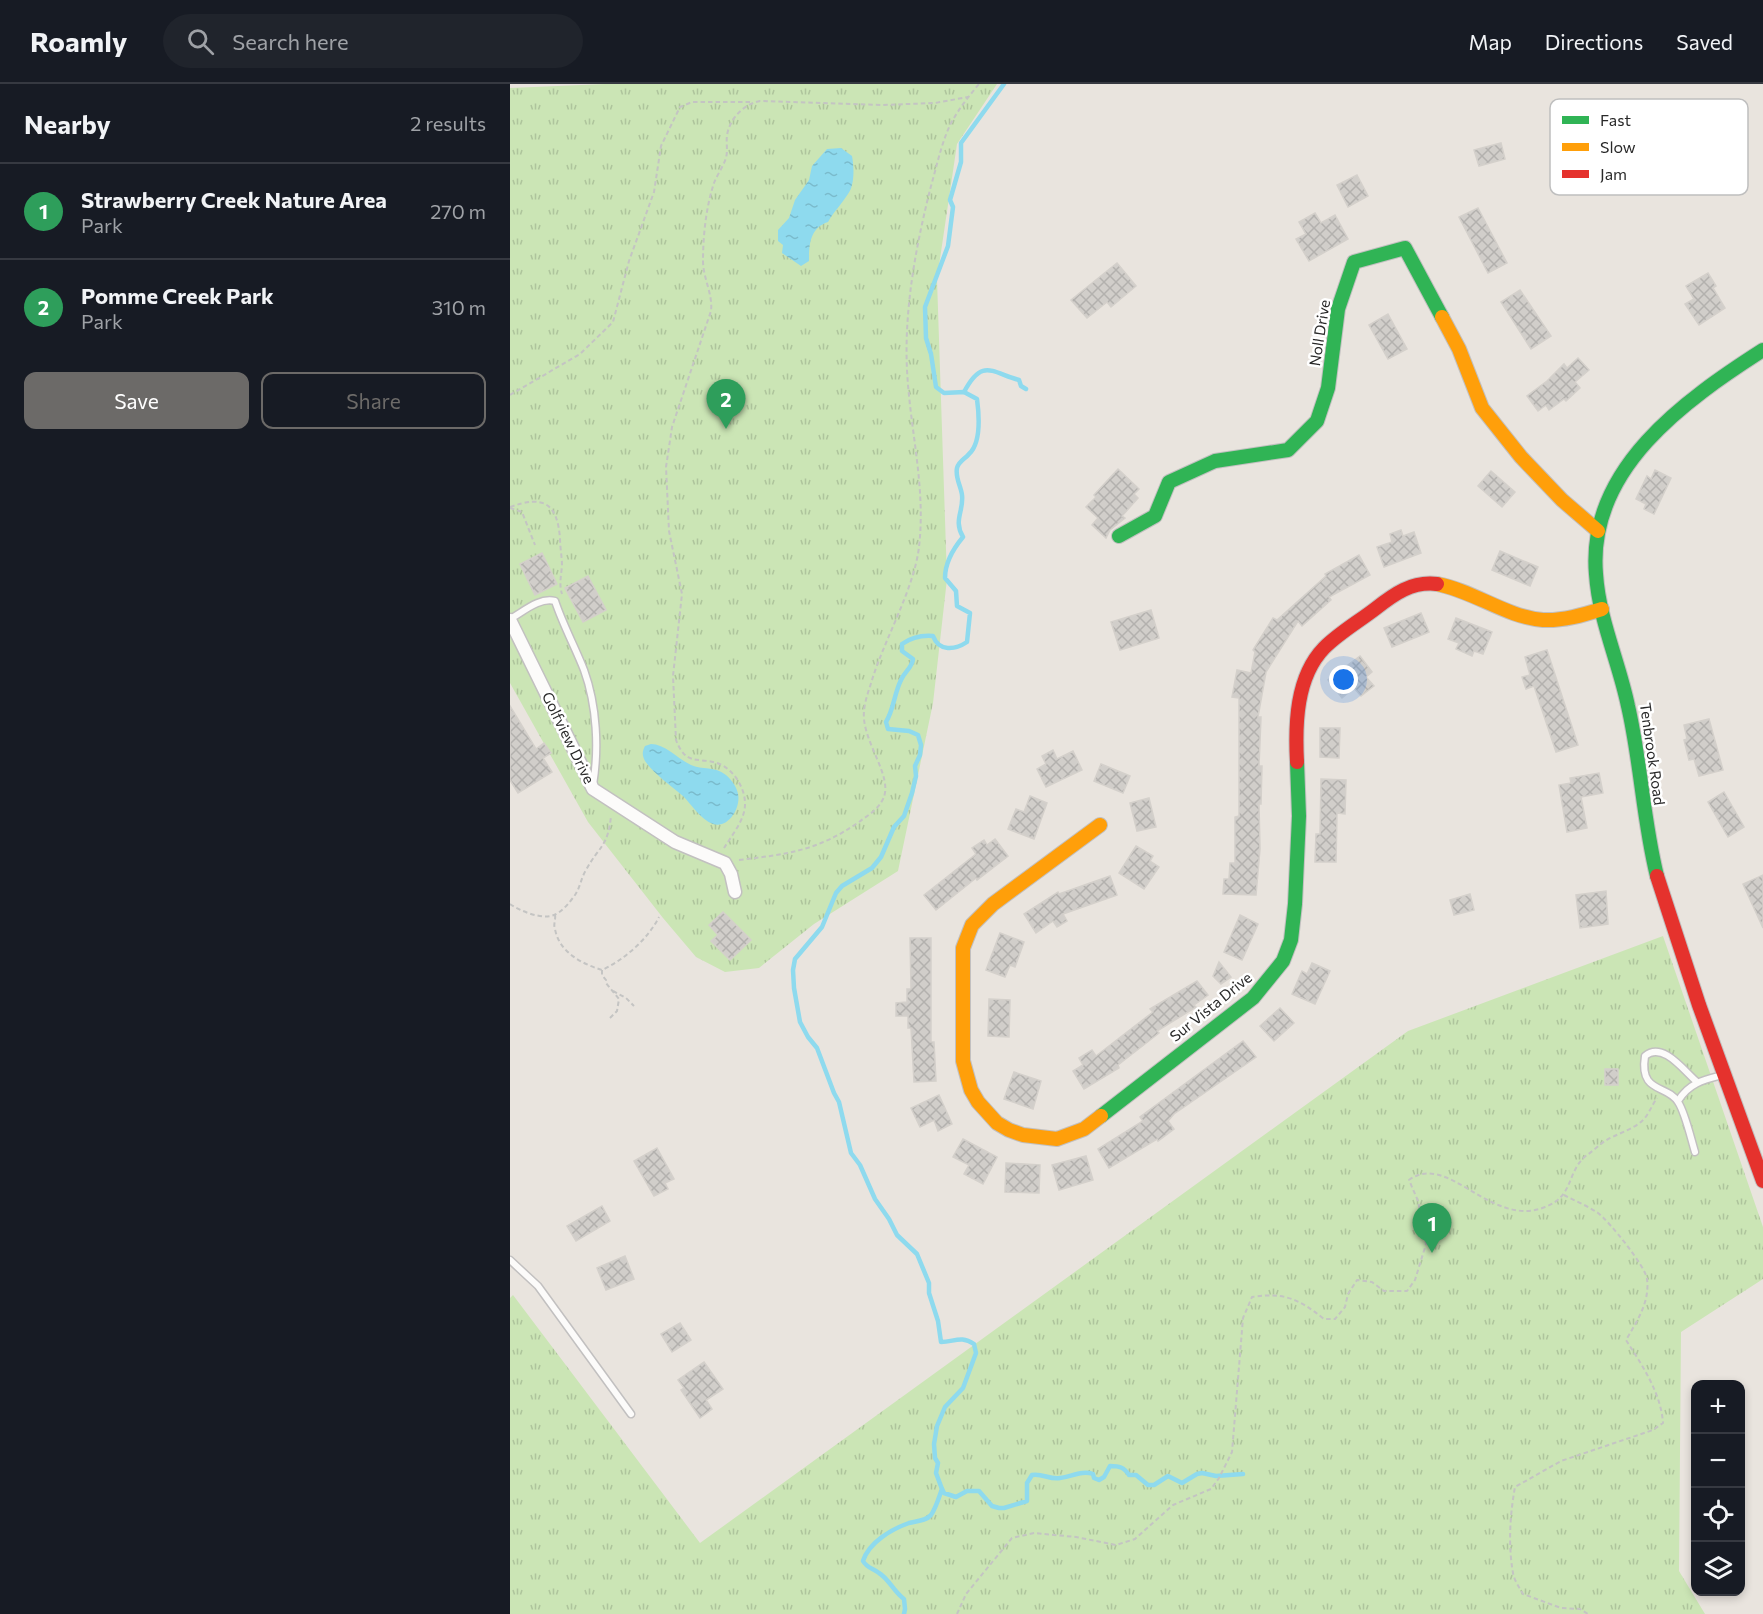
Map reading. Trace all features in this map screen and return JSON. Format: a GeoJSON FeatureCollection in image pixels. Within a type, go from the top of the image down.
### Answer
{"type":"FeatureCollection","features":[{"type":"Feature","properties":{"kind":"street","name":"Noll Drive"},"geometry":{"type":"LineString","coordinates":[[1119,537],[1155,516],[1169,482],[1215,461],[1288,450],[1317,421],[1328,388],[1338,309],[1354,262],[1404,248],[1459,349],[1482,408],[1521,457],[1562,500],[1598,531]]}},
{"type":"Feature","properties":{"kind":"street","name":"Tenbrook Road"},"geometry":{"type":"LineString","coordinates":[[1763,351],[1696,393],[1657,429],[1631,461],[1618,483],[1598,531],[1596,567],[1602,609],[1631,717],[1645,821],[1654,866],[1671,924],[1723,1075],[1763,1181]]}},
{"type":"Feature","properties":{"kind":"street","name":"Sur Vista Drive"},"geometry":{"type":"LineString","coordinates":[[1100,825],[993,904],[972,926],[963,948],[965,1077],[973,1097],[985,1113],[1002,1128],[1028,1137],[1056,1139],[1083,1129],[1253,998],[1269,981],[1287,954],[1295,916],[1299,817],[1296,730],[1300,695],[1313,662],[1341,633],[1398,591],[1418,585],[1446,585],[1538,620],[1570,618],[1602,609]]}},
{"type":"Feature","properties":{"kind":"street","name":"Golfview Drive"},"geometry":{"type":"LineString","coordinates":[[510,619],[593,789],[675,842],[721,861]]}},
{"type":"Feature","properties":{"kind":"street"},"geometry":{"type":"LineString","coordinates":[[721,861],[731,873],[735,892]]}},
{"type":"Feature","properties":{"kind":"lane"},"geometry":{"type":"LineString","coordinates":[[510,619],[540,602],[555,601],[585,672],[593,708],[597,762],[593,789]]}},
{"type":"Feature","properties":{"kind":"lane"},"geometry":{"type":"LineString","coordinates":[[1695,1152],[1678,1101],[1649,1081],[1644,1065],[1646,1056],[1650,1053],[1661,1052],[1697,1082]]}},
{"type":"Feature","properties":{"kind":"lane"},"geometry":{"type":"LineString","coordinates":[[1678,1101],[1682,1094],[1697,1082],[1723,1075]]}},
{"type":"Feature","properties":{"kind":"lane"},"geometry":{"type":"LineString","coordinates":[[510,1260],[538,1286],[631,1414]]}},
{"type":"Feature","properties":{"kind":"path"},"geometry":{"type":"LineString","coordinates":[[755,102],[741,110],[729,128],[726,157],[714,184],[708,206],[703,261],[711,311],[672,427],[666,467],[669,531],[682,602],[673,676],[676,740],[680,750],[692,760],[714,762],[733,773],[745,803],[743,814],[721,861],[774,857],[817,846],[872,813],[884,799],[887,784],[865,733],[864,715],[866,698],[876,666],[910,581],[919,547],[918,463],[907,369],[908,315],[925,210],[942,146],[951,125],[978,84]]}},
{"type":"Feature","properties":{"kind":"path"},"geometry":{"type":"LineString","coordinates":[[510,395],[580,354],[613,322],[629,261],[652,199],[661,146],[680,107],[692,102],[782,100],[882,105],[935,103],[968,97]]}},
{"type":"Feature","properties":{"kind":"path"},"geometry":{"type":"LineString","coordinates":[[510,507],[528,502],[540,502],[546,504],[556,515],[561,548],[562,596]]}},
{"type":"Feature","properties":{"kind":"path"},"geometry":{"type":"LineString","coordinates":[[510,507],[524,514],[535,545]]}},
{"type":"Feature","properties":{"kind":"path"},"geometry":{"type":"LineString","coordinates":[[510,904],[530,913],[555,915],[576,894],[585,871],[608,837],[612,801]]}},
{"type":"Feature","properties":{"kind":"path"},"geometry":{"type":"LineString","coordinates":[[555,915],[555,932],[567,951],[578,960],[602,970],[633,949],[650,932],[659,917]]}},
{"type":"Feature","properties":{"kind":"path"},"geometry":{"type":"LineString","coordinates":[[602,970],[606,983],[619,999],[619,1006],[610,1018]]}},
{"type":"Feature","properties":{"kind":"path"},"geometry":{"type":"LineString","coordinates":[[613,991],[626,998],[634,1006]]}},
{"type":"Feature","properties":{"kind":"path"},"geometry":{"type":"LineString","coordinates":[[957,1614],[966,1594],[1012,1538],[1034,1533],[1076,1537],[1116,1545],[1136,1539],[1173,1505],[1211,1489],[1220,1478],[1232,1452],[1243,1317],[1252,1297],[1274,1294],[1310,1308],[1324,1319],[1335,1319],[1346,1306],[1348,1294],[1356,1280],[1372,1282],[1384,1291],[1407,1291],[1415,1280],[1426,1244],[1418,1202],[1409,1180],[1418,1173],[1434,1174],[1457,1181],[1503,1209],[1528,1212],[1546,1207],[1564,1195],[1579,1161],[1605,1141],[1642,1121],[1662,1091]]}},
{"type":"Feature","properties":{"kind":"path"},"geometry":{"type":"LineString","coordinates":[[1564,1195],[1599,1214],[1640,1262],[1647,1277],[1647,1292],[1642,1312],[1626,1340],[1640,1362],[1662,1408],[1664,1423],[1653,1430],[1561,1461],[1515,1487],[1511,1505],[1510,1536],[1513,1575],[1523,1594],[1561,1608],[1580,1609],[1588,1614]]}},
{"type":"Feature","properties":{"kind":"green space"},"geometry":{"type":"Polygon","coordinates":[[[605,84],[997,84],[957,144],[937,279],[947,579],[933,703],[898,871],[814,924],[759,968],[725,972],[696,957],[588,822],[510,683],[510,88],[605,84]]]}},
{"type":"Feature","properties":{"kind":"green space"},"geometry":{"type":"Polygon","coordinates":[[[1663,936],[1763,1227],[1763,1279],[1681,1332],[1679,1571],[1691,1591],[1691,1596],[1694,1596],[1705,1614],[510,1614],[510,1298],[513,1295],[700,1543],[1408,1031],[1663,936]]]}},
{"type":"Feature","properties":{"kind":"water"},"geometry":{"type":"Polygon","coordinates":[[[841,148],[852,156],[852,186],[828,222],[814,232],[810,243],[809,261],[801,266],[782,253],[783,245],[778,241],[778,230],[789,218],[795,200],[809,180],[812,166],[827,149],[841,148]]]}},
{"type":"Feature","properties":{"kind":"water"},"geometry":{"type":"Polygon","coordinates":[[[651,744],[666,749],[691,765],[717,770],[728,777],[734,783],[738,794],[738,805],[733,816],[719,825],[709,822],[700,815],[645,761],[643,752],[645,746],[651,744]]]}},
{"type":"Feature","properties":{"kind":"building"},"geometry":{"type":"Polygon","coordinates":[[[1501,143],[1505,159],[1479,166],[1474,150],[1501,143]]]}},
{"type":"Feature","properties":{"kind":"building"},"geometry":{"type":"Polygon","coordinates":[[[1357,175],[1368,196],[1348,207],[1337,185],[1357,175]]]}},
{"type":"Feature","properties":{"kind":"building"},"geometry":{"type":"Polygon","coordinates":[[[1478,208],[1507,263],[1488,273],[1459,217],[1478,208]]]}},
{"type":"Feature","properties":{"kind":"building"},"geometry":{"type":"Polygon","coordinates":[[[1315,213],[1321,223],[1335,215],[1348,239],[1309,261],[1296,239],[1306,234],[1299,222],[1315,213]]]}},
{"type":"Feature","properties":{"kind":"building"},"geometry":{"type":"Polygon","coordinates":[[[1117,263],[1136,286],[1111,307],[1107,302],[1087,318],[1071,300],[1117,263]]]}},
{"type":"Feature","properties":{"kind":"building"},"geometry":{"type":"Polygon","coordinates":[[[1708,273],[1716,286],[1713,288],[1725,308],[1699,325],[1685,304],[1694,299],[1686,286],[1708,273]]]}},
{"type":"Feature","properties":{"kind":"building"},"geometry":{"type":"Polygon","coordinates":[[[1520,290],[1551,336],[1531,349],[1501,302],[1520,290]]]}},
{"type":"Feature","properties":{"kind":"building"},"geometry":{"type":"Polygon","coordinates":[[[1388,314],[1407,349],[1388,359],[1369,325],[1388,314]]]}},
{"type":"Feature","properties":{"kind":"building"},"geometry":{"type":"Polygon","coordinates":[[[1578,358],[1589,370],[1575,382],[1580,388],[1566,401],[1564,399],[1549,410],[1546,405],[1538,411],[1527,396],[1564,364],[1567,368],[1578,358]]]}},
{"type":"Feature","properties":{"kind":"building"},"geometry":{"type":"Polygon","coordinates":[[[1118,469],[1139,489],[1134,494],[1138,498],[1122,516],[1125,518],[1110,530],[1106,538],[1092,525],[1098,518],[1086,507],[1118,469]]]}},
{"type":"Feature","properties":{"kind":"building"},"geometry":{"type":"Polygon","coordinates":[[[1655,470],[1671,478],[1654,514],[1644,509],[1646,504],[1636,499],[1647,476],[1651,479],[1655,470]]]}},
{"type":"Feature","properties":{"kind":"building"},"geometry":{"type":"Polygon","coordinates":[[[1491,471],[1515,492],[1502,507],[1478,486],[1491,471]]]}},
{"type":"Feature","properties":{"kind":"building"},"geometry":{"type":"Polygon","coordinates":[[[1401,530],[1403,536],[1414,532],[1421,553],[1384,567],[1377,547],[1392,542],[1390,534],[1401,530]]]}},
{"type":"Feature","properties":{"kind":"building"},"geometry":{"type":"Polygon","coordinates":[[[1500,551],[1538,567],[1530,586],[1492,570],[1500,551]]]}},
{"type":"Feature","properties":{"kind":"building"},"geometry":{"type":"Polygon","coordinates":[[[542,553],[557,584],[535,595],[520,564],[542,553]]]}},
{"type":"Feature","properties":{"kind":"building"},"geometry":{"type":"Polygon","coordinates":[[[1359,555],[1370,575],[1329,597],[1331,600],[1302,626],[1298,621],[1266,672],[1258,717],[1261,717],[1259,766],[1262,766],[1261,804],[1259,804],[1260,849],[1256,895],[1223,894],[1224,879],[1229,879],[1230,863],[1235,863],[1235,817],[1239,816],[1239,698],[1232,697],[1237,670],[1251,673],[1255,652],[1253,650],[1273,618],[1277,620],[1326,576],[1325,574],[1359,555]]]}},
{"type":"Feature","properties":{"kind":"building"},"geometry":{"type":"Polygon","coordinates":[[[588,576],[606,610],[583,622],[565,588],[588,576]]]}},
{"type":"Feature","properties":{"kind":"building"},"geometry":{"type":"Polygon","coordinates":[[[1151,610],[1159,638],[1120,650],[1111,622],[1151,610]]]}},
{"type":"Feature","properties":{"kind":"building"},"geometry":{"type":"Polygon","coordinates":[[[1421,613],[1429,632],[1392,647],[1384,628],[1421,613]]]}},
{"type":"Feature","properties":{"kind":"building"},"geometry":{"type":"Polygon","coordinates":[[[1456,618],[1492,632],[1483,654],[1474,651],[1472,656],[1456,649],[1459,643],[1448,639],[1456,618]]]}},
{"type":"Feature","properties":{"kind":"building"},"geometry":{"type":"Polygon","coordinates":[[[1547,650],[1578,745],[1556,752],[1534,686],[1526,689],[1522,677],[1530,675],[1525,657],[1547,650]]]}},
{"type":"Feature","properties":{"kind":"building"},"geometry":{"type":"Polygon","coordinates":[[[1360,656],[1372,672],[1366,677],[1374,686],[1361,696],[1354,688],[1342,698],[1328,680],[1360,656]]]}},
{"type":"Feature","properties":{"kind":"building"},"geometry":{"type":"Polygon","coordinates":[[[510,706],[536,749],[544,743],[551,753],[543,758],[552,772],[518,793],[510,780],[510,706]]]}},
{"type":"Feature","properties":{"kind":"building"},"geometry":{"type":"Polygon","coordinates":[[[1709,719],[1723,770],[1699,776],[1694,759],[1689,760],[1684,740],[1687,739],[1684,725],[1709,719]]]}},
{"type":"Feature","properties":{"kind":"building"},"geometry":{"type":"Polygon","coordinates":[[[1320,728],[1340,728],[1339,758],[1320,757],[1320,728]]]}},
{"type":"Feature","properties":{"kind":"building"},"geometry":{"type":"Polygon","coordinates":[[[1053,750],[1057,759],[1073,751],[1082,770],[1046,787],[1037,769],[1046,764],[1042,756],[1053,750]]]}},
{"type":"Feature","properties":{"kind":"building"},"geometry":{"type":"Polygon","coordinates":[[[1101,764],[1130,776],[1123,793],[1094,781],[1101,764]]]}},
{"type":"Feature","properties":{"kind":"building"},"geometry":{"type":"Polygon","coordinates":[[[1599,773],[1603,793],[1581,797],[1587,828],[1567,832],[1559,785],[1571,783],[1570,778],[1599,773]]]}},
{"type":"Feature","properties":{"kind":"building"},"geometry":{"type":"Polygon","coordinates":[[[1321,779],[1346,780],[1345,814],[1337,813],[1336,862],[1315,862],[1316,834],[1320,834],[1321,779]]]}},
{"type":"Feature","properties":{"kind":"building"},"geometry":{"type":"Polygon","coordinates":[[[1724,792],[1744,827],[1728,837],[1708,802],[1724,792]]]}},
{"type":"Feature","properties":{"kind":"building"},"geometry":{"type":"Polygon","coordinates":[[[1030,796],[1047,803],[1034,839],[1008,829],[1016,809],[1024,812],[1030,796]]]}},
{"type":"Feature","properties":{"kind":"building"},"geometry":{"type":"Polygon","coordinates":[[[1149,798],[1156,827],[1137,831],[1130,803],[1149,798]]]}},
{"type":"Feature","properties":{"kind":"building"},"geometry":{"type":"Polygon","coordinates":[[[995,839],[1008,856],[936,910],[924,895],[976,854],[972,848],[984,840],[987,845],[995,839]]]}},
{"type":"Feature","properties":{"kind":"building"},"geometry":{"type":"Polygon","coordinates":[[[1136,846],[1153,856],[1150,861],[1159,867],[1144,889],[1119,873],[1136,846]]]}},
{"type":"Feature","properties":{"kind":"building"},"geometry":{"type":"Polygon","coordinates":[[[1763,875],[1763,928],[1743,884],[1763,875]]]}},
{"type":"Feature","properties":{"kind":"building"},"geometry":{"type":"Polygon","coordinates":[[[1110,876],[1117,895],[1063,914],[1067,921],[1057,927],[1053,921],[1036,933],[1024,914],[1058,892],[1059,894],[1110,876]]]}},
{"type":"Feature","properties":{"kind":"building"},"geometry":{"type":"Polygon","coordinates":[[[1606,891],[1608,924],[1580,928],[1576,895],[1606,891]]]}},
{"type":"Feature","properties":{"kind":"building"},"geometry":{"type":"Polygon","coordinates":[[[1470,894],[1474,910],[1454,915],[1450,900],[1470,894]]]}},
{"type":"Feature","properties":{"kind":"building"},"geometry":{"type":"Polygon","coordinates":[[[723,912],[751,940],[730,960],[711,941],[718,935],[709,925],[723,912]]]}},
{"type":"Feature","properties":{"kind":"building"},"geometry":{"type":"Polygon","coordinates":[[[1240,915],[1258,924],[1242,960],[1224,952],[1240,915]]]}},
{"type":"Feature","properties":{"kind":"building"},"geometry":{"type":"Polygon","coordinates":[[[1000,933],[1024,942],[1015,967],[1010,965],[1005,977],[986,970],[1000,933]]]}},
{"type":"Feature","properties":{"kind":"building"},"geometry":{"type":"Polygon","coordinates":[[[910,938],[931,938],[931,1042],[934,1042],[936,1081],[914,1082],[911,1028],[908,1028],[908,1016],[896,1016],[896,1003],[907,1002],[907,989],[911,989],[910,938]]]}},
{"type":"Feature","properties":{"kind":"building"},"geometry":{"type":"Polygon","coordinates":[[[1219,962],[1231,977],[1221,984],[1213,976],[1219,962]]]}},
{"type":"Feature","properties":{"kind":"building"},"geometry":{"type":"Polygon","coordinates":[[[1312,963],[1330,971],[1315,1004],[1292,994],[1302,971],[1307,974],[1312,963]]]}},
{"type":"Feature","properties":{"kind":"building"},"geometry":{"type":"Polygon","coordinates":[[[1197,981],[1208,995],[1194,1005],[1196,1007],[1157,1031],[1159,1033],[1118,1065],[1119,1068],[1084,1089],[1073,1071],[1083,1065],[1079,1058],[1092,1050],[1096,1056],[1153,1012],[1150,1009],[1197,981]]]}},
{"type":"Feature","properties":{"kind":"building"},"geometry":{"type":"Polygon","coordinates":[[[989,999],[1010,1000],[1009,1037],[988,1036],[989,999]]]}},
{"type":"Feature","properties":{"kind":"building"},"geometry":{"type":"Polygon","coordinates":[[[1280,1008],[1294,1023],[1274,1041],[1260,1026],[1280,1008]]]}},
{"type":"Feature","properties":{"kind":"building"},"geometry":{"type":"Polygon","coordinates":[[[1243,1041],[1256,1057],[1174,1114],[1168,1121],[1174,1129],[1158,1141],[1157,1139],[1109,1168],[1098,1149],[1143,1121],[1140,1117],[1243,1041]]]}},
{"type":"Feature","properties":{"kind":"building"},"geometry":{"type":"Polygon","coordinates":[[[1605,1069],[1618,1069],[1618,1085],[1605,1085],[1605,1069]]]}},
{"type":"Feature","properties":{"kind":"building"},"geometry":{"type":"Polygon","coordinates":[[[1014,1072],[1041,1081],[1033,1109],[1004,1099],[1014,1072]]]}},
{"type":"Feature","properties":{"kind":"building"},"geometry":{"type":"Polygon","coordinates":[[[939,1095],[952,1124],[938,1131],[934,1120],[920,1127],[911,1108],[939,1095]]]}},
{"type":"Feature","properties":{"kind":"building"},"geometry":{"type":"Polygon","coordinates":[[[963,1139],[997,1157],[983,1184],[964,1174],[969,1165],[953,1157],[963,1139]]]}},
{"type":"Feature","properties":{"kind":"building"},"geometry":{"type":"Polygon","coordinates":[[[657,1148],[674,1179],[665,1183],[668,1189],[654,1196],[634,1161],[657,1148]]]}},
{"type":"Feature","properties":{"kind":"building"},"geometry":{"type":"Polygon","coordinates":[[[1086,1156],[1093,1180],[1059,1190],[1052,1165],[1086,1156]]]}},
{"type":"Feature","properties":{"kind":"building"},"geometry":{"type":"Polygon","coordinates":[[[1006,1163],[1040,1165],[1039,1193],[1005,1192],[1006,1163]]]}},
{"type":"Feature","properties":{"kind":"building"},"geometry":{"type":"Polygon","coordinates":[[[602,1206],[610,1221],[576,1241],[567,1226],[602,1206]]]}},
{"type":"Feature","properties":{"kind":"building"},"geometry":{"type":"Polygon","coordinates":[[[625,1256],[634,1279],[606,1290],[597,1268],[625,1256]]]}},
{"type":"Feature","properties":{"kind":"building"},"geometry":{"type":"Polygon","coordinates":[[[680,1323],[691,1340],[672,1352],[661,1334],[680,1323]]]}},
{"type":"Feature","properties":{"kind":"building"},"geometry":{"type":"Polygon","coordinates":[[[704,1362],[723,1389],[706,1400],[712,1409],[700,1418],[681,1390],[684,1388],[678,1380],[704,1362]]]}},
{"type":"Feature","properties":{"kind":"waterway"},"geometry":{"type":"LineString","coordinates":[[904,1614],[904,1599],[883,1576],[863,1561],[870,1548],[882,1537],[909,1523],[927,1518],[933,1512],[942,1489],[936,1473],[938,1463],[935,1458],[934,1444],[937,1426],[945,1407],[963,1388],[976,1353],[974,1344],[969,1341],[941,1342],[938,1321],[929,1293],[929,1283],[917,1254],[897,1235],[875,1199],[860,1165],[851,1153],[839,1102],[817,1048],[800,1022],[793,970],[795,959],[822,927],[836,893],[842,886],[872,868],[881,857],[894,827],[904,816],[912,793],[916,776],[915,766],[920,755],[921,745],[918,735],[909,731],[888,729],[886,722],[901,680],[913,659],[902,651],[902,644],[913,638],[925,636],[933,636],[939,645],[948,648],[967,642],[970,613],[957,606],[956,591],[945,578],[950,556],[963,537],[959,526],[962,495],[957,479],[957,468],[976,442],[979,428],[977,399],[964,392],[944,393],[936,387],[926,338],[925,307],[948,246],[953,207],[950,200],[961,162],[961,143],[1004,84]]}},
{"type":"Feature","properties":{"kind":"waterway"},"geometry":{"type":"LineString","coordinates":[[964,392],[976,375],[988,370],[1019,380],[1021,386],[1026,389]]}},
{"type":"Feature","properties":{"kind":"waterway"},"geometry":{"type":"LineString","coordinates":[[942,1489],[944,1493],[956,1497],[967,1491],[979,1491],[992,1506],[1004,1508],[1027,1501],[1027,1483],[1032,1475],[1056,1478],[1089,1473],[1099,1480],[1104,1477],[1110,1466],[1116,1466],[1129,1475],[1136,1475],[1148,1485],[1154,1485],[1168,1476],[1182,1483],[1202,1473],[1216,1476],[1243,1474]]}},
{"type":"Feature","properties":{"kind":"traffic: fast"},"geometry":{"type":"LineString","coordinates":[[1119,536],[1155,516],[1169,482],[1215,461],[1288,450],[1317,421],[1328,388],[1338,309],[1354,262],[1405,248],[1442,317]]}},
{"type":"Feature","properties":{"kind":"traffic: fast"},"geometry":{"type":"LineString","coordinates":[[1657,876],[1648,834],[1632,727],[1601,608],[1596,574],[1597,536],[1607,502],[1624,470],[1647,441],[1703,391],[1763,350]]}},
{"type":"Feature","properties":{"kind":"traffic: fast"},"geometry":{"type":"LineString","coordinates":[[1101,1116],[1253,998],[1283,961],[1291,940],[1295,904],[1299,816],[1297,762]]}},
{"type":"Feature","properties":{"kind":"traffic: slow"},"geometry":{"type":"LineString","coordinates":[[1442,317],[1459,349],[1482,408],[1521,457],[1562,500],[1598,531]]}},
{"type":"Feature","properties":{"kind":"traffic: slow"},"geometry":{"type":"LineString","coordinates":[[1437,584],[1451,587],[1529,618],[1565,619],[1602,609]]}},
{"type":"Feature","properties":{"kind":"traffic: slow"},"geometry":{"type":"LineString","coordinates":[[1100,825],[993,904],[972,925],[963,948],[963,1061],[971,1090],[978,1102],[997,1123],[1009,1130],[1023,1135],[1057,1139],[1084,1129],[1101,1116]]}},
{"type":"Feature","properties":{"kind":"traffic: jam"},"geometry":{"type":"LineString","coordinates":[[1297,762],[1296,732],[1299,702],[1308,673],[1324,648],[1396,594],[1419,585],[1437,584]]}},
{"type":"Feature","properties":{"kind":"traffic: jam"},"geometry":{"type":"LineString","coordinates":[[1657,876],[1699,1005],[1763,1181]]}},
{"type":"Feature","properties":{"kind":"place","name":"Pomme Creek Park"},"geometry":{"type":"Point","coordinates":[726,429]}},
{"type":"Feature","properties":{"kind":"place","name":"Strawberry Creek Nature Area"},"geometry":{"type":"Point","coordinates":[1432,1253]}}]}
